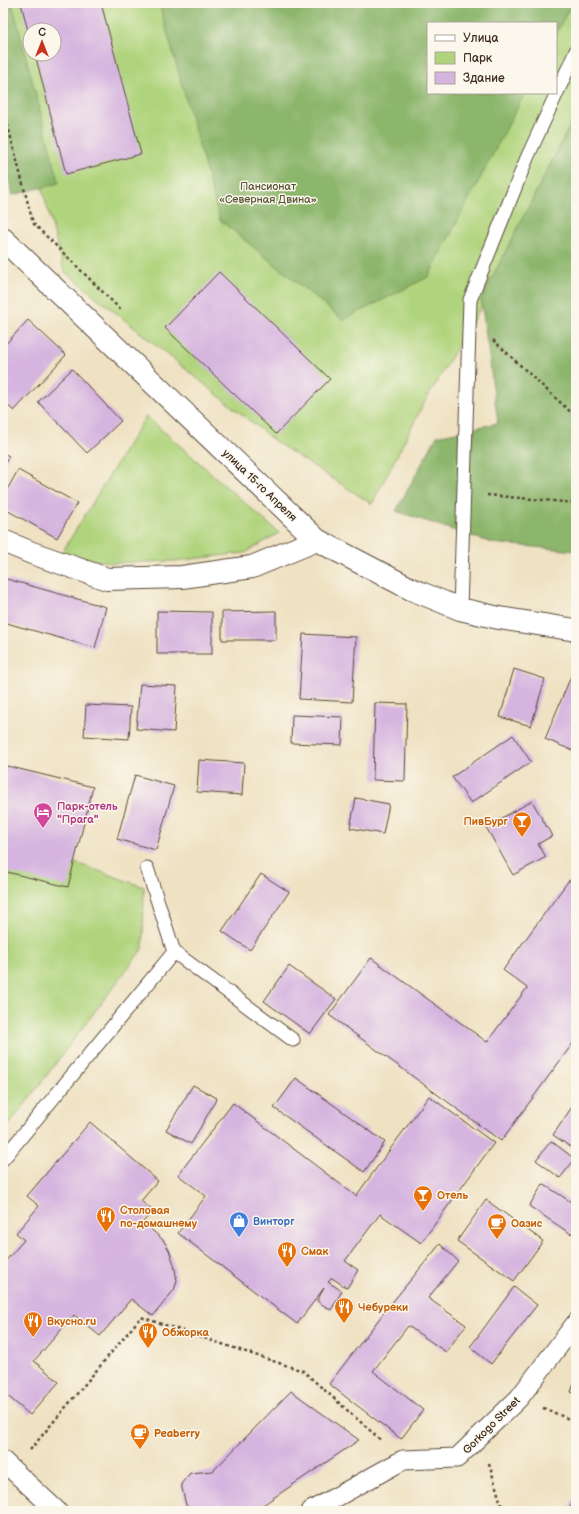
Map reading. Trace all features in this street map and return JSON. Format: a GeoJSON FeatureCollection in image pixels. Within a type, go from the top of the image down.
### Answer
{"type":"FeatureCollection","features":[{"type":"Feature","properties":{"kind":"street","name":"улица 15-го Апреля"},"geometry":{"type":"LineString","coordinates":[[3,238],[317,540],[411,589],[460,609],[499,618],[576,630]]}},
{"type":"Feature","properties":{"kind":"street"},"geometry":{"type":"LineString","coordinates":[[3,526],[51,560]]}},
{"type":"Feature","properties":{"kind":"street"},"geometry":{"type":"LineString","coordinates":[[3,541],[51,560],[107,579],[182,577],[252,567],[317,540]]}},
{"type":"Feature","properties":{"kind":"street","name":"Gorkogo Street"},"geometry":{"type":"LineString","coordinates":[[312,1511],[403,1460],[457,1458],[519,1398],[576,1323]]}},
{"type":"Feature","properties":{"kind":"street"},"geometry":{"type":"LineString","coordinates":[[8,1466],[57,1511]]}},
{"type":"Feature","properties":{"kind":"lane"},"geometry":{"type":"LineString","coordinates":[[557,92],[576,51]]}},
{"type":"Feature","properties":{"kind":"lane"},"geometry":{"type":"LineString","coordinates":[[460,609],[470,300],[527,158],[556,94]]}},
{"type":"Feature","properties":{"kind":"lane"},"geometry":{"type":"LineString","coordinates":[[147,868],[174,952],[293,1040]]}},
{"type":"Feature","properties":{"kind":"lane"},"geometry":{"type":"LineString","coordinates":[[3,1159],[174,952]]}},
{"type":"Feature","properties":{"kind":"path"},"geometry":{"type":"LineString","coordinates":[[3,107],[33,223],[124,313]]}},
{"type":"Feature","properties":{"kind":"path"},"geometry":{"type":"LineString","coordinates":[[470,319],[576,417]]}},
{"type":"Feature","properties":{"kind":"path"},"geometry":{"type":"LineString","coordinates":[[464,493],[576,503]]}},
{"type":"Feature","properties":{"kind":"path"},"geometry":{"type":"LineString","coordinates":[[8,1466],[141,1317],[303,1371],[403,1460]]}},
{"type":"Feature","properties":{"kind":"path"},"geometry":{"type":"LineString","coordinates":[[519,1398],[576,1422]]}},
{"type":"Feature","properties":{"kind":"path"},"geometry":{"type":"LineString","coordinates":[[481,1435],[503,1511]]}},
{"type":"Feature","properties":{"kind":"green space","name":"Пансионат «Северная Двина»"},"geometry":{"type":"Polygon","coordinates":[[[3,3],[576,3],[576,147],[423,405],[372,504],[276,442],[64,271],[3,39],[3,3]]]}},
{"type":"Feature","properties":{"kind":"green space"},"geometry":{"type":"Polygon","coordinates":[[[3,3],[12,3],[22,41],[22,62],[27,62],[59,183],[13,195],[3,158],[3,3]]]}},
{"type":"Feature","properties":{"kind":"green space"},"geometry":{"type":"Polygon","coordinates":[[[159,3],[572,3],[557,32],[557,22],[427,22],[427,94],[524,94],[428,277],[343,320],[220,220],[159,3]]]}},
{"type":"Feature","properties":{"kind":"green space"},"geometry":{"type":"Polygon","coordinates":[[[576,114],[576,551],[492,543],[396,511],[437,436],[498,423],[481,299],[576,114]]]}},
{"type":"Feature","properties":{"kind":"green space"},"geometry":{"type":"Polygon","coordinates":[[[146,416],[279,533],[245,553],[174,561],[112,563],[61,554],[146,416]]]}},
{"type":"Feature","properties":{"kind":"green space"},"geometry":{"type":"Polygon","coordinates":[[[3,840],[82,865],[144,887],[143,948],[3,1133],[3,840]]]}},
{"type":"Feature","properties":{"kind":"building"},"geometry":{"type":"Polygon","coordinates":[[[21,3],[101,3],[141,154],[66,174],[37,62],[62,62],[62,22],[26,22],[21,3]]]}},
{"type":"Feature","properties":{"kind":"building"},"geometry":{"type":"Polygon","coordinates":[[[219,272],[330,379],[276,434],[165,328],[219,272]]]}},
{"type":"Feature","properties":{"kind":"building"},"geometry":{"type":"Polygon","coordinates":[[[28,320],[66,355],[14,411],[3,401],[3,347],[28,320]]]}},
{"type":"Feature","properties":{"kind":"building"},"geometry":{"type":"Polygon","coordinates":[[[72,369],[121,421],[87,453],[38,402],[72,369]]]}},
{"type":"Feature","properties":{"kind":"building"},"geometry":{"type":"Polygon","coordinates":[[[3,453],[9,456],[3,467],[3,453]]]}},
{"type":"Feature","properties":{"kind":"building"},"geometry":{"type":"Polygon","coordinates":[[[18,470],[77,503],[57,538],[3,508],[3,497],[18,470]]]}},
{"type":"Feature","properties":{"kind":"building"},"geometry":{"type":"Polygon","coordinates":[[[3,578],[106,607],[95,648],[3,622],[3,578]]]}},
{"type":"Feature","properties":{"kind":"building"},"geometry":{"type":"Polygon","coordinates":[[[157,611],[212,612],[212,654],[157,654],[157,611]]]}},
{"type":"Feature","properties":{"kind":"building"},"geometry":{"type":"Polygon","coordinates":[[[276,611],[276,640],[222,640],[222,612],[276,611]]]}},
{"type":"Feature","properties":{"kind":"building"},"geometry":{"type":"Polygon","coordinates":[[[303,634],[356,637],[352,702],[299,699],[303,634]]]}},
{"type":"Feature","properties":{"kind":"building"},"geometry":{"type":"Polygon","coordinates":[[[576,664],[576,752],[545,739],[576,664]]]}},
{"type":"Feature","properties":{"kind":"building"},"geometry":{"type":"Polygon","coordinates":[[[514,669],[545,679],[531,726],[500,717],[514,669]]]}},
{"type":"Feature","properties":{"kind":"building"},"geometry":{"type":"Polygon","coordinates":[[[140,684],[177,686],[174,732],[136,729],[140,684]]]}},
{"type":"Feature","properties":{"kind":"building"},"geometry":{"type":"Polygon","coordinates":[[[375,703],[407,704],[405,781],[373,780],[375,703]]]}},
{"type":"Feature","properties":{"kind":"building"},"geometry":{"type":"Polygon","coordinates":[[[86,705],[131,707],[129,739],[84,736],[86,705]]]}},
{"type":"Feature","properties":{"kind":"building"},"geometry":{"type":"Polygon","coordinates":[[[292,715],[343,717],[342,745],[291,743],[292,715]]]}},
{"type":"Feature","properties":{"kind":"building"},"geometry":{"type":"Polygon","coordinates":[[[513,735],[531,762],[471,803],[452,777],[513,735]]]}},
{"type":"Feature","properties":{"kind":"building"},"geometry":{"type":"Polygon","coordinates":[[[199,760],[244,763],[242,795],[197,792],[199,760]]]}},
{"type":"Feature","properties":{"kind":"building","name":"Парк-отель \"Прага\""},"geometry":{"type":"Polygon","coordinates":[[[3,765],[93,787],[68,887],[3,871],[3,765]]]}},
{"type":"Feature","properties":{"kind":"building"},"geometry":{"type":"Polygon","coordinates":[[[135,775],[174,786],[156,850],[117,839],[135,775]]]}},
{"type":"Feature","properties":{"kind":"building"},"geometry":{"type":"Polygon","coordinates":[[[356,798],[389,804],[383,834],[350,828],[356,798]]]}},
{"type":"Feature","properties":{"kind":"building"},"geometry":{"type":"Polygon","coordinates":[[[532,801],[552,836],[538,844],[546,857],[513,875],[486,827],[532,801]]]}},
{"type":"Feature","properties":{"kind":"building"},"geometry":{"type":"Polygon","coordinates":[[[261,874],[289,892],[250,950],[222,931],[261,874]]]}},
{"type":"Feature","properties":{"kind":"building"},"geometry":{"type":"Polygon","coordinates":[[[569,880],[576,885],[576,1039],[501,1141],[329,1015],[371,958],[487,1042],[527,988],[503,970],[569,880]]]}},
{"type":"Feature","properties":{"kind":"building"},"geometry":{"type":"Polygon","coordinates":[[[289,966],[336,999],[310,1034],[264,1001],[289,966]]]}},
{"type":"Feature","properties":{"kind":"building"},"geometry":{"type":"Polygon","coordinates":[[[296,1078],[385,1142],[364,1172],[274,1108],[296,1078]]]}},
{"type":"Feature","properties":{"kind":"building"},"geometry":{"type":"Polygon","coordinates":[[[193,1085],[217,1098],[191,1144],[166,1130],[193,1085]]]}},
{"type":"Feature","properties":{"kind":"building"},"geometry":{"type":"Polygon","coordinates":[[[429,1096],[494,1143],[421,1243],[380,1214],[345,1261],[358,1270],[347,1288],[332,1278],[328,1282],[342,1291],[331,1310],[317,1301],[324,1288],[297,1324],[178,1233],[206,1196],[178,1175],[233,1103],[356,1196],[429,1096]]]}},
{"type":"Feature","properties":{"kind":"building"},"geometry":{"type":"Polygon","coordinates":[[[576,1101],[576,1149],[575,1150],[553,1135],[576,1101]]]}},
{"type":"Feature","properties":{"kind":"building"},"geometry":{"type":"Polygon","coordinates":[[[90,1122],[158,1181],[141,1201],[153,1211],[143,1222],[164,1241],[174,1264],[177,1281],[174,1290],[153,1316],[131,1299],[100,1336],[74,1315],[34,1361],[59,1382],[30,1415],[3,1392],[3,1264],[24,1240],[16,1233],[39,1206],[27,1196],[90,1122]]]}},
{"type":"Feature","properties":{"kind":"building"},"geometry":{"type":"Polygon","coordinates":[[[551,1141],[575,1159],[560,1178],[536,1160],[551,1141]]]}},
{"type":"Feature","properties":{"kind":"building"},"geometry":{"type":"Polygon","coordinates":[[[543,1184],[576,1205],[576,1227],[571,1234],[529,1206],[543,1184]]]}},
{"type":"Feature","properties":{"kind":"building"},"geometry":{"type":"Polygon","coordinates":[[[486,1200],[543,1241],[514,1281],[457,1241],[486,1200]]]}},
{"type":"Feature","properties":{"kind":"building"},"geometry":{"type":"Polygon","coordinates":[[[440,1244],[458,1261],[428,1298],[466,1325],[446,1352],[408,1326],[373,1371],[423,1410],[401,1439],[329,1384],[386,1310],[440,1244]]]}},
{"type":"Feature","properties":{"kind":"building"},"geometry":{"type":"Polygon","coordinates":[[[514,1287],[537,1305],[491,1364],[470,1347],[514,1287]]]}},
{"type":"Feature","properties":{"kind":"building"},"geometry":{"type":"Polygon","coordinates":[[[576,1378],[576,1394],[571,1392],[576,1378]]]}},
{"type":"Feature","properties":{"kind":"building"},"geometry":{"type":"Polygon","coordinates":[[[291,1391],[359,1440],[254,1511],[193,1511],[186,1505],[181,1484],[190,1473],[213,1471],[291,1391]]]}},
{"type":"Feature","properties":{"kind":"building"},"geometry":{"type":"Polygon","coordinates":[[[576,1492],[576,1510],[570,1507],[576,1492]]]}},
{"type":"Feature","properties":{"kind":"place","name":"Парк-отель \"Прага\""},"geometry":{"type":"Point","coordinates":[43,829]}},
{"type":"Feature","properties":{"kind":"place","name":"ПивБург"},"geometry":{"type":"Point","coordinates":[522,838]}},
{"type":"Feature","properties":{"kind":"place","name":"Отель"},"geometry":{"type":"Point","coordinates":[423,1212]}},
{"type":"Feature","properties":{"kind":"place","name":"Столовая по-домашнему"},"geometry":{"type":"Point","coordinates":[106,1233]}},
{"type":"Feature","properties":{"kind":"place","name":"Винторг"},"geometry":{"type":"Point","coordinates":[239,1238]}},
{"type":"Feature","properties":{"kind":"place","name":"Оазис"},"geometry":{"type":"Point","coordinates":[497,1240]}},
{"type":"Feature","properties":{"kind":"place","name":"Смак"},"geometry":{"type":"Point","coordinates":[287,1268]}},
{"type":"Feature","properties":{"kind":"place","name":"Чебуреки"},"geometry":{"type":"Point","coordinates":[344,1324]}},
{"type":"Feature","properties":{"kind":"place","name":"Вкусно.ru"},"geometry":{"type":"Point","coordinates":[33,1338]}},
{"type":"Feature","properties":{"kind":"place","name":"Обжорка"},"geometry":{"type":"Point","coordinates":[148,1349]}},
{"type":"Feature","properties":{"kind":"place","name":"Peaberry"},"geometry":{"type":"Point","coordinates":[140,1450]}}]}
